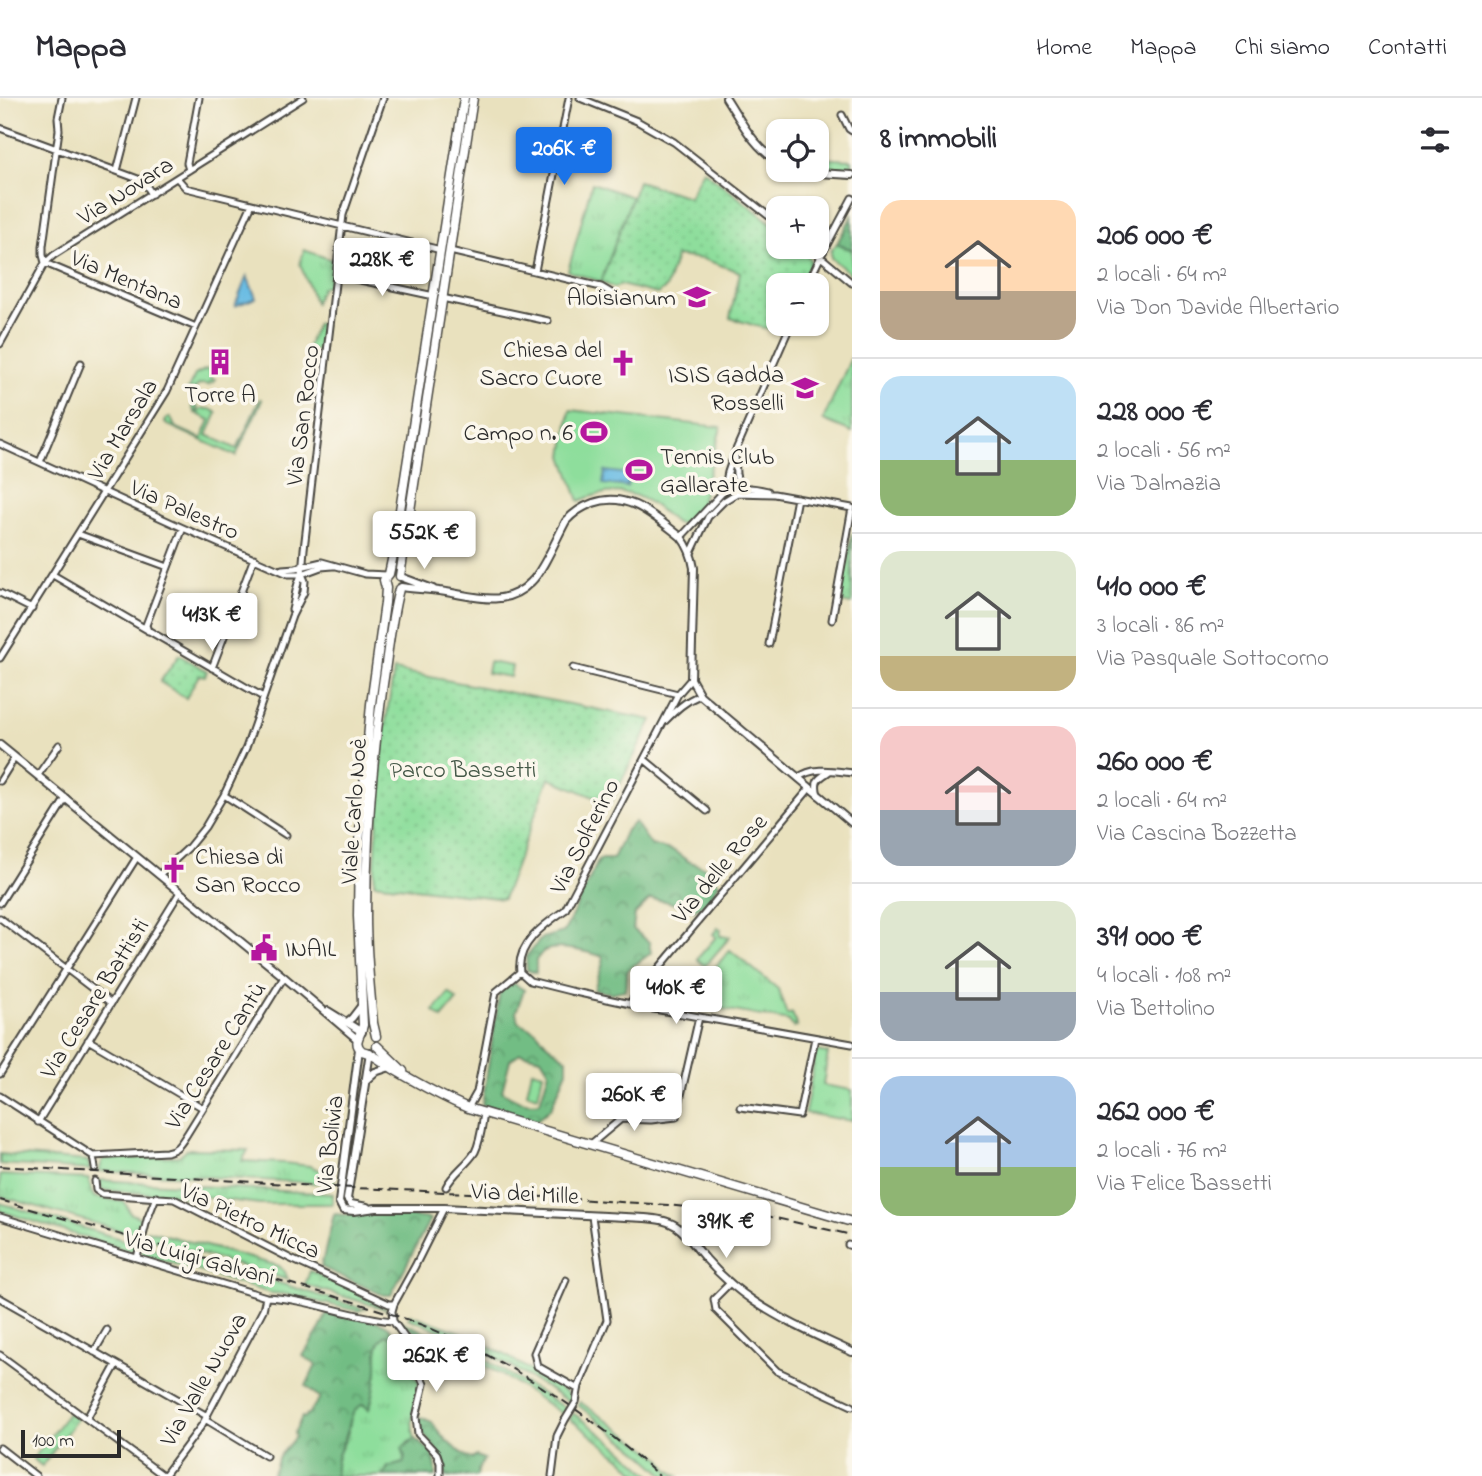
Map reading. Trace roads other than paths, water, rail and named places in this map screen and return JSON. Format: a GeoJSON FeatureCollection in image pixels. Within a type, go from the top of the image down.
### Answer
{"type":"FeatureCollection","features":[{"type":"Feature","properties":{"kind":"main road","name":"Viale Carlo Noè"},"geometry":{"type":"LineString","coordinates":[[446,251],[464,98]]}},
{"type":"Feature","properties":{"kind":"main road","name":"Viale Carlo Noè"},"geometry":{"type":"LineString","coordinates":[[359,1040],[362,1005],[358,916],[359,844],[371,704],[386,580],[393,555],[473,98]]}},
{"type":"Feature","properties":{"kind":"main road","name":"Viale Carlo Noè"},"geometry":{"type":"LineString","coordinates":[[374,1049],[378,1042],[373,1023],[366,919],[372,768],[438,297]]}},
{"type":"Feature","properties":{"kind":"main road"},"geometry":{"type":"LineString","coordinates":[[395,573],[400,582],[392,591],[386,580],[395,573]]}},
{"type":"Feature","properties":{"kind":"main road"},"geometry":{"type":"LineString","coordinates":[[374,1049],[364,1052],[359,1040],[372,1032],[376,1036]]}},
{"type":"Feature","properties":{"kind":"main road"},"geometry":{"type":"LineString","coordinates":[[374,1049],[413,1080]]}},
{"type":"Feature","properties":{"kind":"main road"},"geometry":{"type":"LineString","coordinates":[[374,1049],[390,1067],[468,1108],[852,1222]]}},
{"type":"Feature","properties":{"kind":"street"},"geometry":{"type":"LineString","coordinates":[[45,263],[43,246],[62,98]]}},
{"type":"Feature","properties":{"kind":"street"},"geometry":{"type":"LineString","coordinates":[[117,170],[136,98]]}},
{"type":"Feature","properties":{"kind":"street"},"geometry":{"type":"LineString","coordinates":[[189,170],[187,163],[199,98]]}},
{"type":"Feature","properties":{"kind":"street","name":"Via Novara"},"geometry":{"type":"LineString","coordinates":[[0,344],[45,263],[54,255],[303,98]]}},
{"type":"Feature","properties":{"kind":"street","name":"Via San Rocco"},"geometry":{"type":"LineString","coordinates":[[159,875],[188,848],[205,827],[224,795],[246,748],[292,617],[304,592],[302,574],[343,215],[383,98]]}},
{"type":"Feature","properties":{"kind":"street"},"geometry":{"type":"LineString","coordinates":[[535,271],[569,98]]}},
{"type":"Feature","properties":{"kind":"street"},"geometry":{"type":"LineString","coordinates":[[580,98],[637,121],[674,142],[766,214]]}},
{"type":"Feature","properties":{"kind":"street"},"geometry":{"type":"LineString","coordinates":[[726,98],[766,153]]}},
{"type":"Feature","properties":{"kind":"street"},"geometry":{"type":"LineString","coordinates":[[842,115],[852,131]]}},
{"type":"Feature","properties":{"kind":"street"},"geometry":{"type":"LineString","coordinates":[[0,128],[143,181],[152,194]]}},
{"type":"Feature","properties":{"kind":"street"},"geometry":{"type":"LineString","coordinates":[[829,174],[852,175]]}},
{"type":"Feature","properties":{"kind":"street"},"geometry":{"type":"LineString","coordinates":[[177,178],[186,188],[601,287],[613,294]]}},
{"type":"Feature","properties":{"kind":"street"},"geometry":{"type":"LineString","coordinates":[[829,241],[852,198]]}},
{"type":"Feature","properties":{"kind":"street","name":"Via Marsala"},"geometry":{"type":"LineString","coordinates":[[0,658],[167,391],[252,204]]}},
{"type":"Feature","properties":{"kind":"street"},"geometry":{"type":"LineString","coordinates":[[43,246],[54,255]]}},
{"type":"Feature","properties":{"kind":"street"},"geometry":{"type":"LineString","coordinates":[[824,259],[852,283]]}},
{"type":"Feature","properties":{"kind":"street","name":"Via Mentana"},"geometry":{"type":"LineString","coordinates":[[45,263],[196,327]]}},
{"type":"Feature","properties":{"kind":"street"},"geometry":{"type":"LineString","coordinates":[[337,275],[548,321]]}},
{"type":"Feature","properties":{"kind":"street"},"geometry":{"type":"LineString","coordinates":[[681,537],[724,491],[735,452],[786,336]]}},
{"type":"Feature","properties":{"kind":"street"},"geometry":{"type":"LineString","coordinates":[[40,462],[82,363]]}},
{"type":"Feature","properties":{"kind":"street","name":"Via Palestro"},"geometry":{"type":"LineString","coordinates":[[0,444],[288,574],[302,574],[333,566],[386,580]]}},
{"type":"Feature","properties":{"kind":"street"},"geometry":{"type":"LineString","coordinates":[[735,452],[737,491]]}},
{"type":"Feature","properties":{"kind":"street"},"geometry":{"type":"LineString","coordinates":[[725,480],[737,491]]}},
{"type":"Feature","properties":{"kind":"street"},"geometry":{"type":"LineString","coordinates":[[724,491],[759,489],[852,508],[832,621]]}},
{"type":"Feature","properties":{"kind":"street"},"geometry":{"type":"LineString","coordinates":[[691,553],[708,517],[737,491]]}},
{"type":"Feature","properties":{"kind":"street"},"geometry":{"type":"LineString","coordinates":[[769,644],[797,498]]}},
{"type":"Feature","properties":{"kind":"street"},"geometry":{"type":"LineString","coordinates":[[400,582],[417,590],[438,590],[491,599],[503,598],[519,592],[538,575],[572,514],[601,500],[615,499],[634,504],[681,537],[691,553],[694,568],[691,679],[700,695],[852,823]]}},
{"type":"Feature","properties":{"kind":"street"},"geometry":{"type":"LineString","coordinates":[[148,631],[146,625],[183,528]]}},
{"type":"Feature","properties":{"kind":"street"},"geometry":{"type":"LineString","coordinates":[[78,534],[168,567]]}},
{"type":"Feature","properties":{"kind":"street"},"geometry":{"type":"LineString","coordinates":[[212,668],[254,558]]}},
{"type":"Feature","properties":{"kind":"street","name":"Via Palestro"},"geometry":{"type":"LineString","coordinates":[[281,569],[322,562],[329,562],[333,566]]}},
{"type":"Feature","properties":{"kind":"street"},"geometry":{"type":"LineString","coordinates":[[53,575],[263,697]]}},
{"type":"Feature","properties":{"kind":"street"},"geometry":{"type":"LineString","coordinates":[[0,593],[32,609]]}},
{"type":"Feature","properties":{"kind":"street"},"geometry":{"type":"LineString","coordinates":[[573,668],[678,694]]}},
{"type":"Feature","properties":{"kind":"street","name":"Via Solferino"},"geometry":{"type":"LineString","coordinates":[[468,1108],[477,1092],[496,992],[520,972],[518,963],[528,943],[565,910],[678,694],[691,679]]}},
{"type":"Feature","properties":{"kind":"street","name":"Via Solferino"},"geometry":{"type":"LineString","coordinates":[[661,726],[678,708],[700,695]]}},
{"type":"Feature","properties":{"kind":"street"},"geometry":{"type":"LineString","coordinates":[[0,745],[359,1040]]}},
{"type":"Feature","properties":{"kind":"street"},"geometry":{"type":"LineString","coordinates":[[38,775],[59,745]]}},
{"type":"Feature","properties":{"kind":"street"},"geometry":{"type":"LineString","coordinates":[[0,781],[15,757]]}},
{"type":"Feature","properties":{"kind":"street","name":"Via Solferino"},"geometry":{"type":"LineString","coordinates":[[644,759],[707,811]]}},
{"type":"Feature","properties":{"kind":"street"},"geometry":{"type":"LineString","coordinates":[[798,778],[817,771],[852,773]]}},
{"type":"Feature","properties":{"kind":"street"},"geometry":{"type":"LineString","coordinates":[[818,795],[818,780],[830,771]]}},
{"type":"Feature","properties":{"kind":"street","name":"Via delle Rose"},"geometry":{"type":"LineString","coordinates":[[629,1004],[810,788]]}},
{"type":"Feature","properties":{"kind":"street"},"geometry":{"type":"LineString","coordinates":[[224,795],[286,835]]}},
{"type":"Feature","properties":{"kind":"street"},"geometry":{"type":"LineString","coordinates":[[0,903],[66,799]]}},
{"type":"Feature","properties":{"kind":"street"},"geometry":{"type":"LineString","coordinates":[[0,1074],[137,857]]}},
{"type":"Feature","properties":{"kind":"street","name":"Via Cesare Battisti"},"geometry":{"type":"LineString","coordinates":[[38,1122],[180,892]]}},
{"type":"Feature","properties":{"kind":"street"},"geometry":{"type":"LineString","coordinates":[[0,918],[111,1003]]}},
{"type":"Feature","properties":{"kind":"street"},"geometry":{"type":"LineString","coordinates":[[520,972],[530,981],[539,984],[629,1004],[852,1044]]}},
{"type":"Feature","properties":{"kind":"street","name":"Via Cesare Cantù"},"geometry":{"type":"LineString","coordinates":[[93,1156],[166,1152],[180,1145],[284,977]]}},
{"type":"Feature","properties":{"kind":"street"},"geometry":{"type":"LineString","coordinates":[[346,1022],[362,1005]]}},
{"type":"Feature","properties":{"kind":"street"},"geometry":{"type":"LineString","coordinates":[[322,1009],[346,1022],[359,1040]]}},
{"type":"Feature","properties":{"kind":"street"},"geometry":{"type":"LineString","coordinates":[[591,1144],[621,1119],[676,1117],[699,1017]]}},
{"type":"Feature","properties":{"kind":"street"},"geometry":{"type":"LineString","coordinates":[[740,1107],[799,1115],[815,1038]]}},
{"type":"Feature","properties":{"kind":"street"},"geometry":{"type":"LineString","coordinates":[[88,1040],[203,1108]]}},
{"type":"Feature","properties":{"kind":"street","name":"Via Bolivia"},"geometry":{"type":"LineString","coordinates":[[359,1040],[339,1202],[341,1208],[346,1211],[376,1208]]}},
{"type":"Feature","properties":{"kind":"street","name":"Via Bolivia"},"geometry":{"type":"LineString","coordinates":[[374,1049],[364,1083],[347,1199],[351,1204],[376,1208],[444,1208]]}},
{"type":"Feature","properties":{"kind":"street","name":"Via Bolivia"},"geometry":{"type":"LineString","coordinates":[[364,1083],[375,1072],[390,1067]]}},
{"type":"Feature","properties":{"kind":"street"},"geometry":{"type":"LineString","coordinates":[[0,1096],[93,1156],[95,1168]]}},
{"type":"Feature","properties":{"kind":"street"},"geometry":{"type":"LineString","coordinates":[[446,1187],[474,1153],[484,1113]]}},
{"type":"Feature","properties":{"kind":"street","name":"Via Pietro Micca"},"geometry":{"type":"LineString","coordinates":[[95,1181],[96,1190],[102,1194],[156,1197],[184,1203],[291,1259],[394,1304]]}},
{"type":"Feature","properties":{"kind":"street"},"geometry":{"type":"LineString","coordinates":[[143,1236],[156,1197]]}},
{"type":"Feature","properties":{"kind":"street"},"geometry":{"type":"LineString","coordinates":[[440,1476],[437,1454],[418,1434],[416,1417],[424,1384],[409,1359],[407,1341],[392,1318],[394,1304],[444,1208]]}},
{"type":"Feature","properties":{"kind":"street","name":"Via dei Mille"},"geometry":{"type":"LineString","coordinates":[[444,1208],[592,1216],[607,1320],[578,1389],[576,1402],[557,1436],[552,1476]]}},
{"type":"Feature","properties":{"kind":"street"},"geometry":{"type":"LineString","coordinates":[[592,1216],[645,1217],[672,1224],[684,1233],[730,1283],[754,1302],[852,1352]]}},
{"type":"Feature","properties":{"kind":"street","name":"Via Luigi Galvani"},"geometry":{"type":"LineString","coordinates":[[0,1217],[266,1297],[297,1300],[378,1320],[392,1318]]}},
{"type":"Feature","properties":{"kind":"street"},"geometry":{"type":"LineString","coordinates":[[137,1258],[140,1245]]}},
{"type":"Feature","properties":{"kind":"street"},"geometry":{"type":"LineString","coordinates":[[566,1280],[534,1353],[537,1366],[578,1389]]}},
{"type":"Feature","properties":{"kind":"street"},"geometry":{"type":"LineString","coordinates":[[730,1283],[714,1299],[716,1310],[777,1371],[852,1406]]}},
{"type":"Feature","properties":{"kind":"street","name":"Via Valle Nuova"},"geometry":{"type":"LineString","coordinates":[[164,1476],[195,1437],[206,1418],[263,1310],[266,1297]]}},
{"type":"Feature","properties":{"kind":"street"},"geometry":{"type":"LineString","coordinates":[[0,1298],[266,1456]]}},
{"type":"Feature","properties":{"kind":"street"},"geometry":{"type":"LineString","coordinates":[[94,1352],[107,1330]]}},
{"type":"Feature","properties":{"kind":"street"},"geometry":{"type":"LineString","coordinates":[[0,1355],[164,1476]]}},
{"type":"Feature","properties":{"kind":"street"},"geometry":{"type":"LineString","coordinates":[[87,1418],[116,1365]]}},
{"type":"Feature","properties":{"kind":"street"},"geometry":{"type":"LineString","coordinates":[[0,1448],[36,1476]]}},
{"type":"Feature","properties":{"kind":"water"},"geometry":{"type":"Polygon","coordinates":[[[247,276],[256,298],[235,306],[247,276]]]}},
{"type":"Feature","properties":{"kind":"water"},"geometry":{"type":"Polygon","coordinates":[[[605,471],[629,474],[627,487],[603,484],[605,471]]]}},
{"type":"Feature","properties":{"kind":"railway"},"geometry":{"type":"LineString","coordinates":[[0,1166],[668,1205],[767,1216],[852,1235]]}},
{"type":"Feature","properties":{"kind":"railway"},"geometry":{"type":"LineString","coordinates":[[0,1200],[352,1301],[436,1331],[470,1346],[571,1406],[659,1476]]}},
{"type":"Feature","properties":{"kind":"place","name":"Aloisianum"},"geometry":{"type":"Point","coordinates":[697,297]}},
{"type":"Feature","properties":{"kind":"place","name":"Torre A"},"geometry":{"type":"Point","coordinates":[220,362]}},
{"type":"Feature","properties":{"kind":"place","name":"Chiesa del Sacro Cuore"},"geometry":{"type":"Point","coordinates":[623,363]}},
{"type":"Feature","properties":{"kind":"place","name":"ISIS Gadda Rosselli"},"geometry":{"type":"Point","coordinates":[805,388]}},
{"type":"Feature","properties":{"kind":"place","name":"Campo n. 6"},"geometry":{"type":"Point","coordinates":[594,432]}},
{"type":"Feature","properties":{"kind":"place","name":"Tennis Club Gallarate"},"geometry":{"type":"Point","coordinates":[639,470]}},
{"type":"Feature","properties":{"kind":"place","name":"Chiesa di San Rocco"},"geometry":{"type":"Point","coordinates":[174,870]}},
{"type":"Feature","properties":{"kind":"place","name":"INAIL"},"geometry":{"type":"Point","coordinates":[264,948]}},
{"type":"Feature","properties":{"kind":"park label","name":"Parco Bassetti"},"geometry":{"type":"Point","coordinates":[463,769]}}]}
